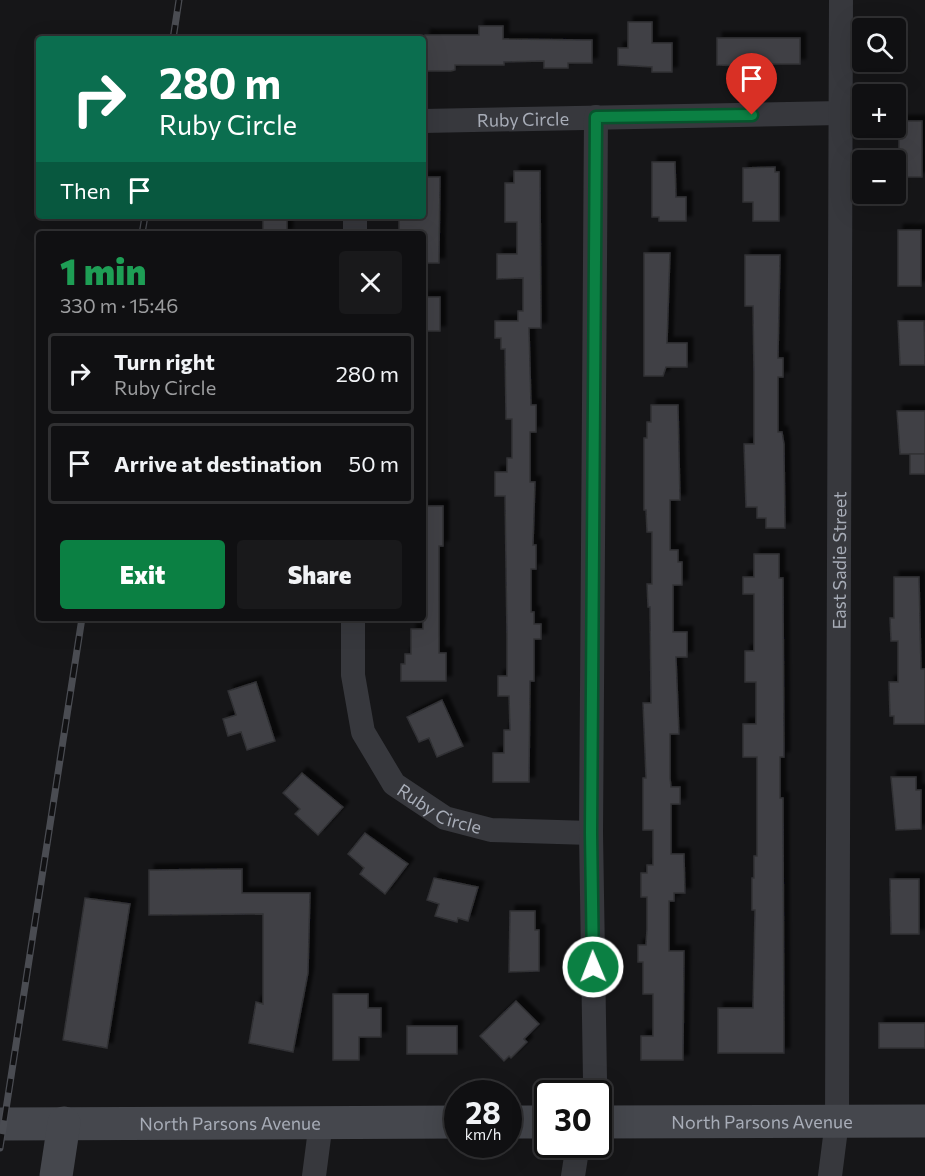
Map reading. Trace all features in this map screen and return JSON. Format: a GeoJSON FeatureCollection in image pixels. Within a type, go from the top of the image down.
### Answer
{"type":"FeatureCollection","features":[{"type":"Feature","properties":{"kind":"main road","name":"North Parsons Avenue"},"geometry":{"type":"LineString","coordinates":[[612,1122],[925,1121]]}},
{"type":"Feature","properties":{"kind":"main road","name":"North Parsons Avenue"},"geometry":{"type":"LineString","coordinates":[[0,1124],[444,1122]]}},
{"type":"Feature","properties":{"kind":"main road"},"geometry":{"type":"LineString","coordinates":[[56,1176],[64,1123]]}},
{"type":"Feature","properties":{"kind":"street","name":"East Sadie Street"},"geometry":{"type":"LineString","coordinates":[[830,1176],[837,1121],[841,0]]}},
{"type":"Feature","properties":{"kind":"street","name":"Ruby Circle"},"geometry":{"type":"LineString","coordinates":[[426,121],[841,113]]}},
{"type":"Feature","properties":{"kind":"street"},"geometry":{"type":"LineString","coordinates":[[595,1080],[591,833],[596,117]]}},
{"type":"Feature","properties":{"kind":"street","name":"Ruby Circle"},"geometry":{"type":"LineString","coordinates":[[353,621],[353,675],[363,732],[394,784],[445,818],[491,831],[591,833]]}},
{"type":"Feature","properties":{"kind":"street"},"geometry":{"type":"LineString","coordinates":[[314,1176],[321,1122]]}},
{"type":"Feature","properties":{"kind":"street"},"geometry":{"type":"LineString","coordinates":[[573,1176],[576,1158]]}},
{"type":"Feature","properties":{"kind":"building"},"geometry":{"type":"Polygon","coordinates":[[[628,22],[652,22],[652,43],[672,43],[672,72],[652,72],[652,67],[618,65],[618,48],[628,48],[628,22]]]}},
{"type":"Feature","properties":{"kind":"building"},"geometry":{"type":"Polygon","coordinates":[[[479,26],[503,26],[503,39],[592,40],[592,63],[568,63],[568,68],[544,68],[544,61],[504,62],[504,65],[455,65],[455,70],[451,71],[426,71],[425,35],[479,35],[479,26]]]}},
{"type":"Feature","properties":{"kind":"building"},"geometry":{"type":"Polygon","coordinates":[[[717,38],[800,38],[800,64],[770,64],[770,67],[717,65],[717,38]]]}},
{"type":"Feature","properties":{"kind":"building"},"geometry":{"type":"Polygon","coordinates":[[[906,121],[922,121],[922,177],[906,177],[906,150],[899,150],[899,138],[906,138],[906,121]]]}},
{"type":"Feature","properties":{"kind":"building"},"geometry":{"type":"Polygon","coordinates":[[[652,162],[675,162],[676,197],[686,197],[686,221],[659,221],[659,217],[652,217],[652,162]]]}},
{"type":"Feature","properties":{"kind":"building"},"geometry":{"type":"Polygon","coordinates":[[[775,167],[775,172],[779,172],[779,221],[753,221],[753,202],[743,202],[743,168],[775,167]]]}},
{"type":"Feature","properties":{"kind":"building"},"geometry":{"type":"Polygon","coordinates":[[[514,171],[540,171],[541,328],[529,328],[531,405],[536,405],[536,432],[530,432],[530,482],[535,482],[533,545],[536,545],[536,569],[531,569],[531,612],[534,612],[534,624],[541,624],[541,639],[534,639],[534,681],[530,681],[529,782],[493,782],[493,753],[504,753],[504,730],[510,730],[509,696],[498,696],[498,676],[507,676],[507,640],[505,496],[495,496],[495,472],[507,472],[507,458],[512,458],[512,419],[506,419],[505,349],[501,349],[501,338],[495,338],[495,321],[518,321],[518,311],[523,311],[523,278],[497,279],[497,254],[517,254],[517,222],[505,222],[505,183],[514,183],[514,171]]]}},
{"type":"Feature","properties":{"kind":"building"},"geometry":{"type":"Polygon","coordinates":[[[426,177],[440,177],[439,263],[426,263],[426,231],[399,231],[399,219],[426,219],[426,177]]]}},
{"type":"Feature","properties":{"kind":"building"},"geometry":{"type":"Polygon","coordinates":[[[263,219],[287,219],[287,231],[263,231],[263,219]]]}},
{"type":"Feature","properties":{"kind":"building"},"geometry":{"type":"Polygon","coordinates":[[[898,230],[921,230],[921,286],[898,286],[898,230]]]}},
{"type":"Feature","properties":{"kind":"building"},"geometry":{"type":"Polygon","coordinates":[[[644,253],[670,253],[667,343],[687,343],[687,367],[666,367],[663,376],[644,376],[644,253]]]}},
{"type":"Feature","properties":{"kind":"building"},"geometry":{"type":"Polygon","coordinates":[[[745,255],[780,255],[778,358],[783,358],[783,377],[778,377],[778,432],[782,432],[784,444],[785,528],[766,528],[766,518],[757,518],[757,507],[746,507],[744,444],[754,444],[754,378],[753,306],[745,306],[745,255]]]}},
{"type":"Feature","properties":{"kind":"building"},"geometry":{"type":"Polygon","coordinates":[[[426,297],[440,297],[440,331],[426,331],[426,297]]]}},
{"type":"Feature","properties":{"kind":"building"},"geometry":{"type":"Polygon","coordinates":[[[898,321],[924,321],[925,365],[900,365],[898,321]]]}},
{"type":"Feature","properties":{"kind":"building"},"geometry":{"type":"Polygon","coordinates":[[[651,405],[678,405],[680,500],[670,500],[670,550],[678,550],[678,562],[682,562],[682,585],[673,585],[673,632],[687,632],[687,657],[676,657],[679,734],[670,734],[670,778],[671,787],[680,787],[680,804],[671,804],[671,854],[684,854],[685,893],[674,893],[674,901],[669,901],[669,951],[684,951],[683,1060],[641,1060],[641,1036],[653,1036],[653,994],[643,994],[643,962],[638,962],[638,945],[646,945],[647,928],[647,897],[641,897],[641,873],[647,873],[647,865],[653,865],[653,830],[643,830],[643,778],[646,778],[643,703],[651,703],[650,607],[648,607],[647,584],[652,584],[652,532],[647,532],[646,510],[644,510],[644,438],[647,438],[647,422],[651,422],[651,405]]]}},
{"type":"Feature","properties":{"kind":"building"},"geometry":{"type":"Polygon","coordinates":[[[897,411],[925,411],[925,454],[900,454],[897,411]]]}},
{"type":"Feature","properties":{"kind":"building"},"geometry":{"type":"Polygon","coordinates":[[[910,454],[925,454],[925,474],[910,474],[910,454]]]}},
{"type":"Feature","properties":{"kind":"building"},"geometry":{"type":"Polygon","coordinates":[[[426,506],[443,506],[443,546],[439,546],[439,653],[446,653],[446,681],[401,681],[401,664],[405,664],[405,654],[411,654],[411,629],[423,629],[423,621],[426,621],[426,506]]]}},
{"type":"Feature","properties":{"kind":"building"},"geometry":{"type":"Polygon","coordinates":[[[754,554],[779,554],[779,578],[783,578],[784,757],[780,757],[780,798],[783,798],[784,1053],[718,1053],[718,1008],[753,1008],[755,910],[752,910],[752,878],[754,878],[754,856],[757,856],[757,757],[743,757],[743,724],[756,724],[756,682],[745,682],[745,651],[754,651],[754,594],[743,594],[743,577],[754,577],[754,554]]]}},
{"type":"Feature","properties":{"kind":"building"},"geometry":{"type":"Polygon","coordinates":[[[894,577],[919,577],[921,669],[925,669],[925,724],[894,724],[894,716],[890,716],[889,682],[898,682],[898,641],[891,641],[890,618],[894,618],[894,577]]]}},
{"type":"Feature","properties":{"kind":"building"},"geometry":{"type":"Polygon","coordinates":[[[256,682],[275,741],[247,750],[241,732],[228,736],[223,719],[236,715],[228,691],[256,682]]]}},
{"type":"Feature","properties":{"kind":"building"},"geometry":{"type":"Polygon","coordinates":[[[442,700],[463,746],[437,757],[429,738],[419,742],[407,717],[442,700]]]}},
{"type":"Feature","properties":{"kind":"building"},"geometry":{"type":"Polygon","coordinates":[[[302,773],[343,807],[318,835],[295,814],[300,809],[283,793],[302,773]]]}},
{"type":"Feature","properties":{"kind":"building"},"geometry":{"type":"Polygon","coordinates":[[[891,777],[916,777],[916,790],[921,790],[921,829],[896,830],[891,777]]]}},
{"type":"Feature","properties":{"kind":"building"},"geometry":{"type":"Polygon","coordinates":[[[365,833],[408,864],[385,894],[360,874],[364,868],[348,854],[365,833]]]}},
{"type":"Feature","properties":{"kind":"building"},"geometry":{"type":"Polygon","coordinates":[[[242,869],[242,893],[310,893],[308,973],[293,1052],[249,1043],[256,1002],[263,1004],[263,914],[149,915],[149,870],[242,869]]]}},
{"type":"Feature","properties":{"kind":"building"},"geometry":{"type":"Polygon","coordinates":[[[434,878],[478,887],[468,921],[458,918],[457,922],[435,916],[439,904],[427,900],[434,878]]]}},
{"type":"Feature","properties":{"kind":"building"},"geometry":{"type":"Polygon","coordinates":[[[890,879],[919,879],[919,934],[891,934],[890,879]]]}},
{"type":"Feature","properties":{"kind":"building"},"geometry":{"type":"Polygon","coordinates":[[[85,898],[130,904],[107,1048],[63,1040],[85,898]]]}},
{"type":"Feature","properties":{"kind":"building"},"geometry":{"type":"Polygon","coordinates":[[[510,911],[535,911],[535,930],[539,930],[539,971],[509,972],[510,911]]]}},
{"type":"Feature","properties":{"kind":"building"},"geometry":{"type":"Polygon","coordinates":[[[333,994],[368,994],[368,1008],[381,1008],[381,1037],[359,1037],[359,1060],[333,1060],[333,994]]]}},
{"type":"Feature","properties":{"kind":"building"},"geometry":{"type":"Polygon","coordinates":[[[516,1001],[539,1024],[524,1039],[527,1042],[511,1058],[509,1056],[504,1061],[480,1036],[516,1001]]]}},
{"type":"Feature","properties":{"kind":"building"},"geometry":{"type":"Polygon","coordinates":[[[879,1023],[925,1023],[925,1048],[879,1048],[879,1023]]]}},
{"type":"Feature","properties":{"kind":"building"},"geometry":{"type":"Polygon","coordinates":[[[407,1026],[457,1026],[457,1054],[407,1054],[407,1026]]]}},
{"type":"Feature","properties":{"kind":"railway"},"geometry":{"type":"LineString","coordinates":[[173,36],[179,0]]}},
{"type":"Feature","properties":{"kind":"railway"},"geometry":{"type":"LineString","coordinates":[[142,231],[144,219]]}},
{"type":"Feature","properties":{"kind":"railway"},"geometry":{"type":"LineString","coordinates":[[0,1148],[82,621]]}},
{"type":"Feature","properties":{"kind":"route"},"geometry":{"type":"LineString","coordinates":[[593,967],[591,833],[596,117],[752,115]]}}]}
